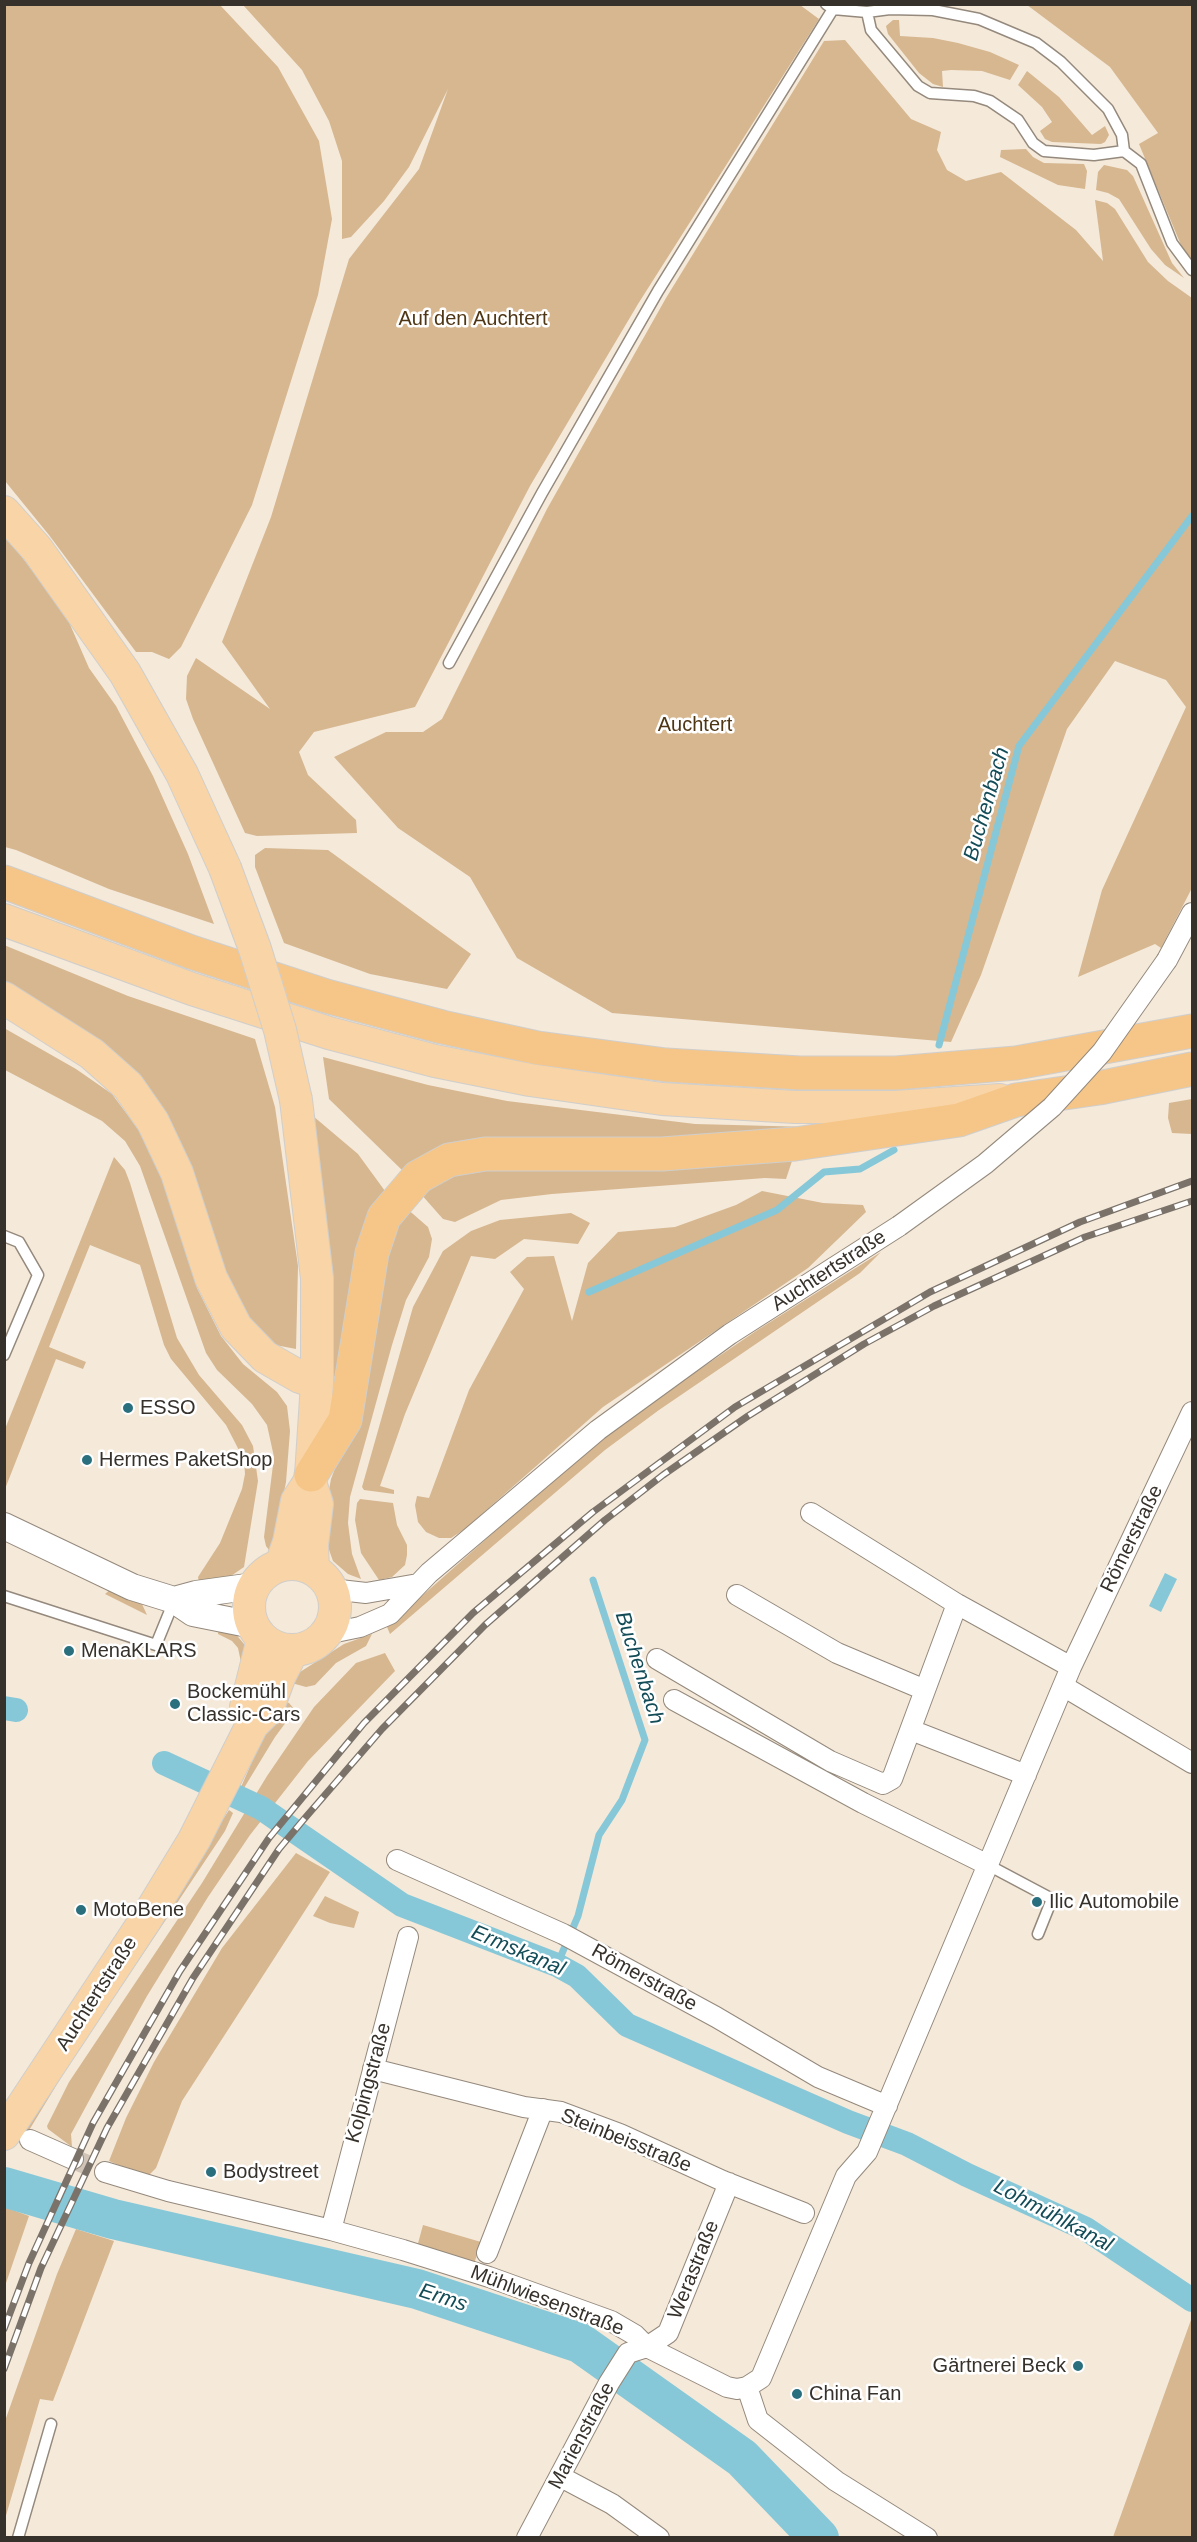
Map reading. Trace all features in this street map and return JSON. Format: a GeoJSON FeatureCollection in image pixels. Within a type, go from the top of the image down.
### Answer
{"type":"FeatureCollection","features":[{"type":"Feature","properties":{"kind":"highway"},"geometry":{"type":"LineString","coordinates":[[4,882],[191,952],[326,996],[442,1027],[538,1048],[666,1065],[800,1073],[896,1073],[1016,1063],[1192,1031]]}},
{"type":"Feature","properties":{"kind":"highway"},"geometry":{"type":"LineString","coordinates":[[311,1478],[345,1420],[372,1253],[384,1217],[418,1177],[449,1160],[485,1154],[662,1154],[795,1144],[959,1120],[1016,1100],[1099,1088],[1192,1069]]}},
{"type":"Feature","properties":{"kind":"main road"},"geometry":{"type":"LineString","coordinates":[[4,512],[37,549],[125,673],[182,774],[225,868],[255,950],[280,1030],[296,1100],[317,1278],[316,1383],[311,1478],[317,1504],[312,1545],[322,1579],[335,1609],[333,1622],[326,1634],[310,1646],[293,1650],[277,1648],[258,1632]]}},
{"type":"Feature","properties":{"kind":"main road"},"geometry":{"type":"LineString","coordinates":[[4,920],[192,989],[329,1033],[435,1061],[530,1080],[662,1099],[795,1107],[895,1107],[1016,1100]]}},
{"type":"Feature","properties":{"kind":"main road"},"geometry":{"type":"LineString","coordinates":[[4,998],[92,1054],[128,1086],[153,1122],[177,1173],[212,1278],[236,1327],[265,1357],[300,1377],[316,1383]]}},
{"type":"Feature","properties":{"kind":"main road"},"geometry":{"type":"LineString","coordinates":[[281,1565],[289,1542],[297,1501],[311,1478]]}},
{"type":"Feature","properties":{"kind":"main road"},"geometry":{"type":"LineString","coordinates":[[252,1725],[246,1707],[258,1632],[249,1605],[254,1586],[266,1573],[281,1565],[294,1564],[322,1579]]}},
{"type":"Feature","properties":{"kind":"main road","name":"Auchtertstraße"},"geometry":{"type":"LineString","coordinates":[[11,2135],[146,1919],[207,1815],[252,1725],[267,1710],[280,1675],[293,1650]]}},
{"type":"Feature","properties":{"kind":"street","name":"Auchtertstraße"},"geometry":{"type":"LineString","coordinates":[[326,1634],[360,1627],[390,1614],[418,1584],[598,1430],[730,1334],[899,1226],[985,1164],[1052,1107],[1102,1053],[1167,960],[1192,914]]}},
{"type":"Feature","properties":{"kind":"street","name":"Römerstraße"},"geometry":{"type":"LineString","coordinates":[[747,2387],[761,2378],[765,2371],[846,2176],[867,2152],[1071,1667],[1192,1412]]}},
{"type":"Feature","properties":{"kind":"street"},"geometry":{"type":"LineString","coordinates":[[811,1513],[957,1604],[1071,1667]]}},
{"type":"Feature","properties":{"kind":"street"},"geometry":{"type":"LineString","coordinates":[[4,1526],[132,1587],[174,1600],[193,1613],[258,1632]]}},
{"type":"Feature","properties":{"kind":"street"},"geometry":{"type":"LineString","coordinates":[[322,1579],[366,1593],[418,1584]]}},
{"type":"Feature","properties":{"kind":"street"},"geometry":{"type":"LineString","coordinates":[[174,1600],[196,1594],[254,1586]]}},
{"type":"Feature","properties":{"kind":"street"},"geometry":{"type":"LineString","coordinates":[[737,1595],[837,1653],[926,1689]]}},
{"type":"Feature","properties":{"kind":"street"},"geometry":{"type":"LineString","coordinates":[[657,1659],[830,1761],[883,1784],[892,1779],[957,1604]]}},
{"type":"Feature","properties":{"kind":"street"},"geometry":{"type":"LineString","coordinates":[[1063,1686],[1192,1763]]}},
{"type":"Feature","properties":{"kind":"street"},"geometry":{"type":"LineString","coordinates":[[674,1700],[862,1803],[988,1865]]}},
{"type":"Feature","properties":{"kind":"street"},"geometry":{"type":"LineString","coordinates":[[911,1730],[1026,1775]]}},
{"type":"Feature","properties":{"kind":"street","name":"Römerstraße"},"geometry":{"type":"LineString","coordinates":[[397,1860],[570,1937],[818,2077],[884,2111]]}},
{"type":"Feature","properties":{"kind":"street","name":"Kolpingstraße"},"geometry":{"type":"LineString","coordinates":[[331,2229],[408,1936]]}},
{"type":"Feature","properties":{"kind":"street","name":"Steinbeisstraße"},"geometry":{"type":"LineString","coordinates":[[373,2069],[465,2093],[561,2112],[620,2134],[729,2183],[804,2213]]}},
{"type":"Feature","properties":{"kind":"street"},"geometry":{"type":"LineString","coordinates":[[487,2253],[543,2109]]}},
{"type":"Feature","properties":{"kind":"street"},"geometry":{"type":"LineString","coordinates":[[11,2135],[73,2159]]}},
{"type":"Feature","properties":{"kind":"street","name":"Mühlwiesenstraße"},"geometry":{"type":"LineString","coordinates":[[105,2172],[168,2191],[331,2229],[489,2277],[611,2320],[635,2335],[647,2347],[727,2387],[737,2389],[747,2387]]}},
{"type":"Feature","properties":{"kind":"street","name":"Werastraße"},"geometry":{"type":"LineString","coordinates":[[647,2347],[668,2332],[729,2183]]}},
{"type":"Feature","properties":{"kind":"street","name":"Marienstraße"},"geometry":{"type":"LineString","coordinates":[[527,2538],[609,2383],[628,2353],[647,2347]]}},
{"type":"Feature","properties":{"kind":"street"},"geometry":{"type":"LineString","coordinates":[[747,2387],[758,2420],[836,2481],[927,2538]]}},
{"type":"Feature","properties":{"kind":"street"},"geometry":{"type":"LineString","coordinates":[[561,2476],[612,2504],[659,2538]]}},
{"type":"Feature","properties":{"kind":"lane"},"geometry":{"type":"LineString","coordinates":[[449,663],[542,493],[653,300],[830,7],[867,12],[890,9],[933,10],[979,19],[1036,43],[1061,62],[1108,109],[1122,135],[1124,151]]}},
{"type":"Feature","properties":{"kind":"lane"},"geometry":{"type":"LineString","coordinates":[[867,12],[871,30],[918,86],[930,93],[974,96],[990,101],[1018,120],[1033,143],[1044,151],[1094,155],[1124,151],[1141,164],[1172,243],[1192,270]]}},
{"type":"Feature","properties":{"kind":"lane"},"geometry":{"type":"LineString","coordinates":[[4,1236],[19,1242],[38,1275],[4,1354]]}},
{"type":"Feature","properties":{"kind":"lane"},"geometry":{"type":"LineString","coordinates":[[4,1596],[156,1645],[174,1600]]}},
{"type":"Feature","properties":{"kind":"lane"},"geometry":{"type":"LineString","coordinates":[[988,1865],[1052,1899],[1038,1934]]}},
{"type":"Feature","properties":{"kind":"lane"},"geometry":{"type":"LineString","coordinates":[[18,2538],[51,2424]]}},
{"type":"Feature","properties":{"kind":"green space"},"geometry":{"type":"Polygon","coordinates":[[[4,5],[220,5],[278,67],[319,141],[332,219],[318,295],[252,505],[181,647],[169,659],[152,652],[136,652],[49,535],[5,481],[4,5]]]}},
{"type":"Feature","properties":{"kind":"green space","name":"Auf den Auchtert"},"geometry":{"type":"Polygon","coordinates":[[[243,5],[800,5],[819,19],[638,304],[530,486],[415,707],[314,732],[299,752],[308,775],[356,820],[357,833],[257,836],[245,833],[193,719],[186,699],[187,676],[196,658],[270,709],[222,642],[271,517],[349,259],[419,169],[448,89],[409,167],[384,201],[351,237],[342,239],[342,161],[329,121],[302,70],[243,5]]]}},
{"type":"Feature","properties":{"kind":"green space"},"geometry":{"type":"Polygon","coordinates":[[[1027,5],[1192,5],[1192,259],[1183,250],[1139,144],[1158,133],[1110,67],[1027,5]]]}},
{"type":"Feature","properties":{"kind":"green space"},"geometry":{"type":"Polygon","coordinates":[[[893,20],[899,20],[900,36],[933,38],[958,43],[990,52],[1019,65],[1010,80],[982,71],[951,70],[942,71],[943,87],[933,84],[919,73],[888,34],[886,26],[893,20]]]}},
{"type":"Feature","properties":{"kind":"green space","name":"Auchtert"},"geometry":{"type":"Polygon","coordinates":[[[845,40],[911,119],[941,132],[937,150],[947,170],[966,181],[1001,172],[1076,230],[1103,261],[1095,200],[1107,203],[1115,209],[1148,262],[1168,281],[1192,298],[1192,888],[1161,948],[1155,944],[1078,977],[1102,890],[1186,707],[1166,680],[1115,661],[1067,729],[981,975],[951,1042],[612,1013],[517,958],[470,877],[398,828],[334,757],[386,732],[423,732],[442,719],[547,509],[666,298],[824,41],[845,40]]]}},
{"type":"Feature","properties":{"kind":"green space"},"geometry":{"type":"Polygon","coordinates":[[[1027,71],[1059,97],[1092,135],[1105,126],[1109,135],[1105,142],[1101,144],[1052,142],[1045,139],[1040,131],[1052,122],[1042,107],[1018,85],[1027,71]]]}},
{"type":"Feature","properties":{"kind":"green space"},"geometry":{"type":"Polygon","coordinates":[[[1026,149],[1033,157],[1044,163],[1084,164],[1087,171],[1085,189],[1058,185],[1000,157],[1001,150],[1026,149]]]}},
{"type":"Feature","properties":{"kind":"green space"},"geometry":{"type":"Polygon","coordinates":[[[1104,165],[1127,170],[1133,176],[1172,263],[1184,278],[1165,265],[1151,249],[1119,199],[1096,190],[1098,172],[1104,165]]]}},
{"type":"Feature","properties":{"kind":"green space"},"geometry":{"type":"Polygon","coordinates":[[[5,535],[65,613],[89,668],[116,706],[153,776],[188,854],[214,924],[109,889],[5,847],[5,535]]]}},
{"type":"Feature","properties":{"kind":"green space"},"geometry":{"type":"Polygon","coordinates":[[[265,848],[328,850],[471,954],[447,989],[370,974],[284,943],[255,867],[255,855],[265,848]]]}},
{"type":"Feature","properties":{"kind":"green space"},"geometry":{"type":"Polygon","coordinates":[[[4,945],[128,996],[255,1039],[275,1107],[298,1266],[296,1349],[270,1344],[246,1320],[221,1272],[188,1168],[5,983],[4,945]]]}},
{"type":"Feature","properties":{"kind":"green space"},"geometry":{"type":"Polygon","coordinates":[[[4,1028],[76,1069],[112,1094],[138,1129],[158,1166],[197,1288],[221,1336],[243,1364],[277,1392],[287,1406],[290,1431],[286,1482],[273,1549],[269,1550],[266,1546],[264,1537],[274,1457],[267,1425],[252,1404],[217,1370],[206,1353],[140,1166],[125,1141],[102,1121],[5,1070],[4,1028]]]}},
{"type":"Feature","properties":{"kind":"green space"},"geometry":{"type":"Polygon","coordinates":[[[323,1057],[428,1085],[507,1101],[695,1124],[810,1127],[404,1172],[329,1099],[323,1057]]]}},
{"type":"Feature","properties":{"kind":"green space"},"geometry":{"type":"Polygon","coordinates":[[[1192,1099],[1192,1134],[1172,1133],[1168,1118],[1169,1103],[1192,1099]]]}},
{"type":"Feature","properties":{"kind":"green space"},"geometry":{"type":"Polygon","coordinates":[[[313,1116],[358,1154],[385,1191],[338,1375],[334,1377],[332,1371],[313,1116]]]}},
{"type":"Feature","properties":{"kind":"green space"},"geometry":{"type":"Polygon","coordinates":[[[794,1155],[786,1179],[765,1178],[501,1200],[455,1222],[443,1219],[420,1193],[459,1171],[794,1155]]]}},
{"type":"Feature","properties":{"kind":"green space"},"geometry":{"type":"Polygon","coordinates":[[[114,1157],[125,1170],[130,1183],[177,1338],[199,1375],[242,1425],[253,1446],[258,1481],[244,1567],[228,1578],[199,1582],[198,1577],[220,1543],[242,1489],[245,1474],[244,1460],[226,1425],[171,1359],[164,1345],[140,1265],[90,1245],[49,1347],[86,1362],[83,1369],[56,1359],[5,1489],[5,1429],[114,1157]]]}},
{"type":"Feature","properties":{"kind":"green space"},"geometry":{"type":"Polygon","coordinates":[[[762,1191],[823,1203],[863,1205],[866,1212],[808,1268],[603,1407],[465,1529],[451,1538],[439,1538],[426,1532],[418,1522],[415,1505],[417,1496],[429,1498],[469,1390],[524,1289],[510,1272],[527,1257],[554,1256],[572,1321],[588,1263],[618,1232],[675,1227],[736,1205],[762,1191]]]}},
{"type":"Feature","properties":{"kind":"green space"},"geometry":{"type":"Polygon","coordinates":[[[405,1207],[428,1227],[432,1239],[429,1257],[406,1300],[350,1497],[348,1523],[352,1554],[361,1579],[348,1574],[333,1561],[328,1547],[324,1518],[331,1479],[348,1434],[372,1299],[405,1207]]]}},
{"type":"Feature","properties":{"kind":"green space"},"geometry":{"type":"Polygon","coordinates":[[[571,1213],[590,1223],[578,1244],[524,1239],[495,1259],[471,1256],[405,1414],[380,1486],[394,1490],[394,1494],[364,1490],[362,1487],[413,1307],[443,1251],[471,1231],[500,1220],[571,1213]]]}},
{"type":"Feature","properties":{"kind":"green space"},"geometry":{"type":"Polygon","coordinates":[[[881,1252],[860,1273],[659,1410],[605,1450],[390,1634],[387,1627],[599,1442],[653,1401],[756,1331],[881,1252]]]}},
{"type":"Feature","properties":{"kind":"green space"},"geometry":{"type":"Polygon","coordinates":[[[360,1499],[393,1503],[397,1525],[407,1545],[407,1555],[405,1565],[392,1577],[379,1580],[361,1553],[355,1520],[357,1503],[360,1499]]]}},
{"type":"Feature","properties":{"kind":"green space"},"geometry":{"type":"Polygon","coordinates":[[[112,1588],[141,1602],[147,1615],[105,1594],[112,1588]]]}},
{"type":"Feature","properties":{"kind":"green space"},"geometry":{"type":"Polygon","coordinates":[[[219,1626],[234,1632],[244,1644],[246,1653],[242,1667],[238,1648],[232,1641],[218,1634],[219,1626]]]}},
{"type":"Feature","properties":{"kind":"green space"},"geometry":{"type":"Polygon","coordinates":[[[372,1634],[366,1646],[336,1663],[315,1685],[306,1687],[288,1682],[344,1644],[372,1634]]]}},
{"type":"Feature","properties":{"kind":"green space"},"geometry":{"type":"Polygon","coordinates":[[[385,1653],[395,1671],[308,1761],[250,1835],[208,1897],[147,1996],[96,2088],[71,2134],[72,2147],[47,2126],[69,2082],[202,1883],[267,1776],[314,1707],[356,1663],[385,1653]]]}},
{"type":"Feature","properties":{"kind":"green space"},"geometry":{"type":"Polygon","coordinates":[[[279,1700],[289,1703],[295,1710],[275,1737],[244,1788],[241,1787],[279,1700]]]}},
{"type":"Feature","properties":{"kind":"green space"},"geometry":{"type":"Polygon","coordinates":[[[229,1810],[233,1813],[225,1831],[65,2071],[28,2132],[24,2131],[83,2036],[229,1810]]]}},
{"type":"Feature","properties":{"kind":"green space"},"geometry":{"type":"Polygon","coordinates":[[[296,1853],[330,1872],[182,2101],[156,2168],[150,2174],[140,2174],[109,2161],[126,2118],[154,2062],[222,1948],[296,1853]]]}},
{"type":"Feature","properties":{"kind":"green space"},"geometry":{"type":"Polygon","coordinates":[[[325,1896],[359,1912],[354,1928],[330,1923],[313,1916],[325,1896]]]}},
{"type":"Feature","properties":{"kind":"green space"},"geometry":{"type":"Polygon","coordinates":[[[4,2207],[29,2216],[5,2286],[4,2207]]]}},
{"type":"Feature","properties":{"kind":"green space"},"geometry":{"type":"Polygon","coordinates":[[[423,2225],[481,2242],[474,2264],[417,2247],[423,2225]]]}},
{"type":"Feature","properties":{"kind":"green space"},"geometry":{"type":"Polygon","coordinates":[[[76,2229],[114,2241],[53,2401],[40,2399],[5,2519],[5,2421],[57,2274],[76,2229]]]}},
{"type":"Feature","properties":{"kind":"green space"},"geometry":{"type":"Polygon","coordinates":[[[1192,2317],[1192,2537],[1113,2537],[1192,2317]]]}},
{"type":"Feature","properties":{"kind":"water"},"geometry":{"type":"Polygon","coordinates":[[[1165,1573],[1177,1579],[1161,1612],[1149,1606],[1165,1573]]]}},
{"type":"Feature","properties":{"kind":"waterway","name":"Buchenbach"},"geometry":{"type":"LineString","coordinates":[[939,1045],[1019,746],[1192,516]]}},
{"type":"Feature","properties":{"kind":"waterway","name":"Buchenbach"},"geometry":{"type":"LineString","coordinates":[[589,1292],[777,1210],[824,1172],[860,1169],[894,1150]]}},
{"type":"Feature","properties":{"kind":"waterway","name":"Buchenbach"},"geometry":{"type":"LineString","coordinates":[[557,1965],[578,1916],[599,1835],[622,1800],[645,1740],[593,1580]]}},
{"type":"Feature","properties":{"kind":"waterway","name":"Ermskanal"},"geometry":{"type":"LineString","coordinates":[[4,1708],[16,1710]]}},
{"type":"Feature","properties":{"kind":"waterway","name":"Ermskanal"},"geometry":{"type":"LineString","coordinates":[[164,1763],[261,1808],[402,1905],[557,1965],[577,1976],[627,2025],[848,2122],[907,2144],[967,2175],[1086,2229],[1192,2300]]}},
{"type":"Feature","properties":{"kind":"waterway","name":"Erms"},"geometry":{"type":"LineString","coordinates":[[4,2187],[113,2219],[417,2289],[580,2343],[742,2458],[819,2538]]}},
{"type":"Feature","properties":{"kind":"tunnel"},"geometry":{"type":"LineString","coordinates":[[73,2159],[105,2172]]}},
{"type":"Feature","properties":{"kind":"railway"},"geometry":{"type":"LineString","coordinates":[[4,2329],[29,2263],[93,2123],[180,1971],[269,1838],[364,1723],[473,1613],[593,1512],[735,1407],[930,1292],[1080,1222],[1192,1181]]}},
{"type":"Feature","properties":{"kind":"railway"},"geometry":{"type":"LineString","coordinates":[[4,2369],[41,2268],[107,2128],[193,1978],[279,1849],[382,1729],[485,1625],[605,1520],[663,1475],[748,1416],[864,1344],[934,1306],[1085,1237],[1192,1201]]}},
{"type":"Feature","properties":{"kind":"place","name":"ESSO"},"geometry":{"type":"Point","coordinates":[128,1408]}},
{"type":"Feature","properties":{"kind":"place","name":"Hermes PaketShop"},"geometry":{"type":"Point","coordinates":[87,1460]}},
{"type":"Feature","properties":{"kind":"place","name":"MenaKLARS"},"geometry":{"type":"Point","coordinates":[69,1651]}},
{"type":"Feature","properties":{"kind":"place","name":"Bockemühl Classic-Cars"},"geometry":{"type":"Point","coordinates":[175,1704]}},
{"type":"Feature","properties":{"kind":"place","name":"Ilic Automobile"},"geometry":{"type":"Point","coordinates":[1037,1902]}},
{"type":"Feature","properties":{"kind":"place","name":"MotoBene"},"geometry":{"type":"Point","coordinates":[81,1910]}},
{"type":"Feature","properties":{"kind":"place","name":"Bodystreet"},"geometry":{"type":"Point","coordinates":[211,2172]}},
{"type":"Feature","properties":{"kind":"place","name":"Gärtnerei Beck"},"geometry":{"type":"Point","coordinates":[1078,2366]}},
{"type":"Feature","properties":{"kind":"place","name":"China Fan"},"geometry":{"type":"Point","coordinates":[797,2394]}},
{"type":"Feature","properties":{"kind":"water label","name":"Lohmühlkanal"},"geometry":{"type":"Point","coordinates":[1053,2216]}}]}
